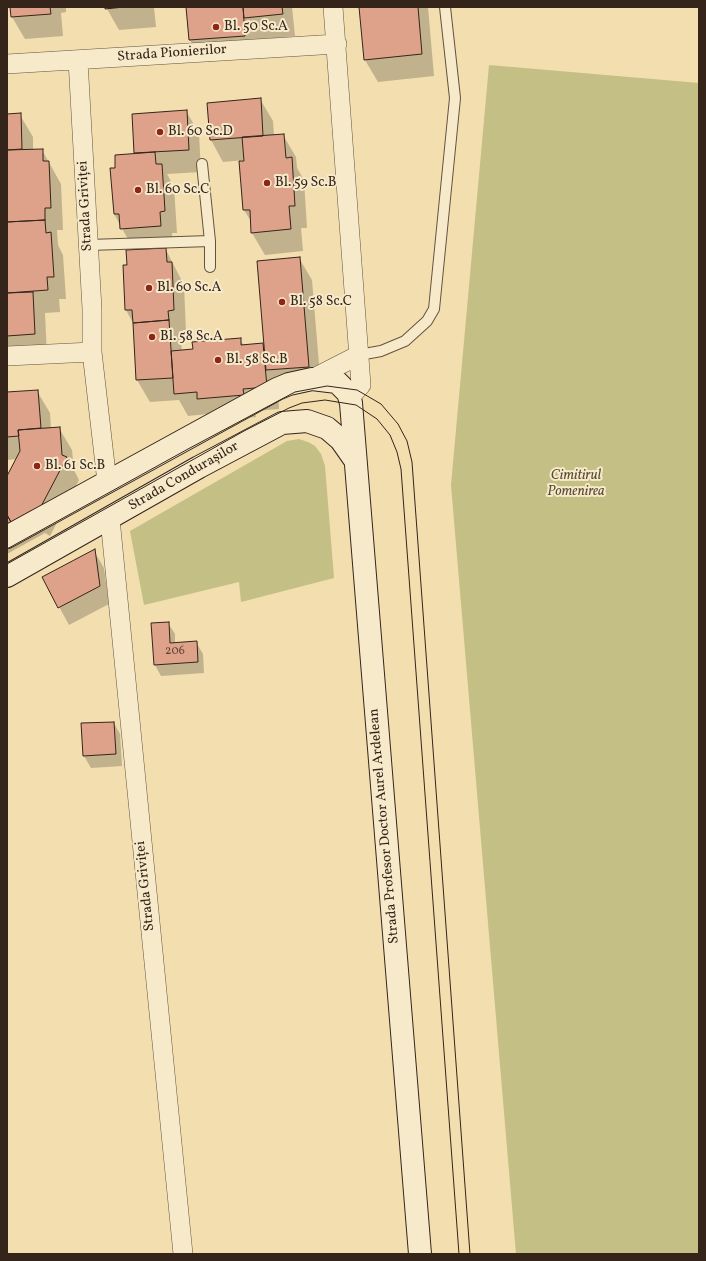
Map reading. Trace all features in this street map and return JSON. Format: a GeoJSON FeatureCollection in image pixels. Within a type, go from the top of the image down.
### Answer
{"type":"FeatureCollection","features":[{"type":"Feature","properties":{"kind":"main road"},"geometry":{"type":"LineString","coordinates":[[7,537],[277,389],[289,384],[312,379],[331,380],[341,384],[350,397]]}},
{"type":"Feature","properties":{"kind":"main road","name":"Strada Profesor Doctor Aurel Ardelean"},"geometry":{"type":"LineString","coordinates":[[350,397],[420,1254]]}},
{"type":"Feature","properties":{"kind":"main road","name":"Strada Condurașilor"},"geometry":{"type":"LineString","coordinates":[[7,576],[110,519],[199,467],[282,423],[307,422],[327,428],[341,440],[356,461]]}},
{"type":"Feature","properties":{"kind":"street"},"geometry":{"type":"LineString","coordinates":[[312,379],[359,355],[337,44],[333,7]]}},
{"type":"Feature","properties":{"kind":"street","name":"Strada Pionierilor"},"geometry":{"type":"LineString","coordinates":[[7,64],[337,44]]}},
{"type":"Feature","properties":{"kind":"street","name":"Strada Griviței"},"geometry":{"type":"LineString","coordinates":[[78,60],[89,245],[92,309],[92,352],[107,482]]}},
{"type":"Feature","properties":{"kind":"street"},"geometry":{"type":"LineString","coordinates":[[7,356],[92,352]]}},
{"type":"Feature","properties":{"kind":"street","name":"Strada Profesor Doctor Aurel Ardelean"},"geometry":{"type":"LineString","coordinates":[[350,397],[349,367],[359,355]]}},
{"type":"Feature","properties":{"kind":"street","name":"Strada Griviței"},"geometry":{"type":"LineString","coordinates":[[110,519],[183,1254]]}},
{"type":"Feature","properties":{"kind":"lane"},"geometry":{"type":"LineString","coordinates":[[359,355],[394,347],[405,341],[427,321],[434,309],[455,98],[445,7]]}},
{"type":"Feature","properties":{"kind":"lane"},"geometry":{"type":"LineString","coordinates":[[202,164],[210,241],[210,267]]}},
{"type":"Feature","properties":{"kind":"lane"},"geometry":{"type":"LineString","coordinates":[[89,245],[210,241]]}},
{"type":"Feature","properties":{"kind":"green space","name":"Cimitirul Pomenirea"},"geometry":{"type":"Polygon","coordinates":[[[489,65],[699,83],[699,1254],[516,1254],[451,485],[489,65]]]}},
{"type":"Feature","properties":{"kind":"green space"},"geometry":{"type":"Polygon","coordinates":[[[299,439],[315,446],[321,454],[325,466],[334,578],[241,602],[239,582],[144,605],[130,531],[287,441],[299,439]]]}},
{"type":"Feature","properties":{"kind":"building"},"geometry":{"type":"Polygon","coordinates":[[[10,7],[50,7],[51,14],[11,17],[10,7]]]}},
{"type":"Feature","properties":{"kind":"building"},"geometry":{"type":"Polygon","coordinates":[[[105,7],[124,7],[105,9],[105,7]]]}},
{"type":"Feature","properties":{"kind":"building","name":"Bl. 50 Sc.A"},"geometry":{"type":"Polygon","coordinates":[[[186,7],[243,7],[245,36],[189,40],[186,7]]]}},
{"type":"Feature","properties":{"kind":"building"},"geometry":{"type":"Polygon","coordinates":[[[243,7],[282,7],[283,14],[244,18],[243,7]]]}},
{"type":"Feature","properties":{"kind":"building"},"geometry":{"type":"Polygon","coordinates":[[[359,7],[418,7],[422,54],[364,60],[359,7]]]}},
{"type":"Feature","properties":{"kind":"building"},"geometry":{"type":"Polygon","coordinates":[[[261,98],[263,136],[210,140],[207,103],[261,98]]]}},
{"type":"Feature","properties":{"kind":"building","name":"Bl. 60 Sc.D"},"geometry":{"type":"Polygon","coordinates":[[[187,110],[189,150],[134,153],[132,114],[187,110]]]}},
{"type":"Feature","properties":{"kind":"building"},"geometry":{"type":"Polygon","coordinates":[[[21,113],[22,149],[7,150],[7,114],[21,113]]]}},
{"type":"Feature","properties":{"kind":"building","name":"Bl. 59 Sc.B"},"geometry":{"type":"Polygon","coordinates":[[[284,134],[286,158],[292,157],[295,206],[289,206],[291,229],[251,233],[250,210],[243,210],[239,161],[244,161],[242,137],[284,134]]]}},
{"type":"Feature","properties":{"kind":"building"},"geometry":{"type":"Polygon","coordinates":[[[43,149],[43,161],[49,161],[51,208],[45,208],[45,220],[7,222],[7,150],[43,149]]]}},
{"type":"Feature","properties":{"kind":"building","name":"Bl. 60 Sc.C"},"geometry":{"type":"Polygon","coordinates":[[[155,152],[156,164],[162,164],[165,211],[160,212],[161,226],[120,229],[119,214],[114,214],[110,168],[115,168],[115,155],[155,152]]]}},
{"type":"Feature","properties":{"kind":"building"},"geometry":{"type":"Polygon","coordinates":[[[45,220],[46,233],[51,232],[54,277],[47,277],[48,290],[7,293],[7,222],[45,220]]]}},
{"type":"Feature","properties":{"kind":"building","name":"Bl. 60 Sc.A"},"geometry":{"type":"Polygon","coordinates":[[[166,248],[167,262],[172,262],[174,310],[168,311],[169,320],[133,323],[132,310],[125,310],[123,265],[127,265],[126,250],[166,248]]]}},
{"type":"Feature","properties":{"kind":"building","name":"Bl. 58 Sc.C"},"geometry":{"type":"Polygon","coordinates":[[[300,257],[309,367],[266,370],[257,261],[300,257]]]}},
{"type":"Feature","properties":{"kind":"building"},"geometry":{"type":"Polygon","coordinates":[[[33,292],[35,334],[7,336],[7,293],[33,292]]]}},
{"type":"Feature","properties":{"kind":"building","name":"Bl. 58 Sc.A"},"geometry":{"type":"Polygon","coordinates":[[[169,320],[173,378],[136,380],[133,323],[169,320]]]}},
{"type":"Feature","properties":{"kind":"building","name":"Bl. 58 Sc.B"},"geometry":{"type":"Polygon","coordinates":[[[241,338],[241,345],[263,343],[267,387],[243,389],[244,395],[197,399],[197,392],[174,394],[171,351],[193,349],[192,342],[241,338]]]}},
{"type":"Feature","properties":{"kind":"building"},"geometry":{"type":"Polygon","coordinates":[[[38,390],[41,428],[18,430],[19,436],[7,437],[7,392],[38,390]]]}},
{"type":"Feature","properties":{"kind":"building","name":"Bl. 61 Sc.B"},"geometry":{"type":"Polygon","coordinates":[[[60,427],[62,455],[67,457],[37,514],[31,511],[11,522],[7,515],[7,476],[20,451],[18,430],[60,427]]]}},
{"type":"Feature","properties":{"kind":"building"},"geometry":{"type":"Polygon","coordinates":[[[7,515],[11,522],[7,524],[7,515]]]}},
{"type":"Feature","properties":{"kind":"building"},"geometry":{"type":"Polygon","coordinates":[[[95,549],[100,586],[58,608],[42,577],[95,549]]]}},
{"type":"Feature","properties":{"kind":"building"},"geometry":{"type":"Polygon","coordinates":[[[169,622],[170,643],[197,641],[198,662],[154,665],[151,623],[169,622]]]}},
{"type":"Feature","properties":{"kind":"building"},"geometry":{"type":"Polygon","coordinates":[[[114,722],[116,754],[83,756],[81,723],[114,722]]]}},
{"type":"Feature","properties":{"kind":"tram line"},"geometry":{"type":"LineString","coordinates":[[7,549],[295,392],[327,386],[357,390],[381,404],[398,424],[407,441],[412,462],[470,1254]]}},
{"type":"Feature","properties":{"kind":"tram line"},"geometry":{"type":"LineString","coordinates":[[7,564],[244,431],[302,403],[325,400],[356,405],[377,419],[390,435],[397,452],[401,469],[459,1254]]}},
{"type":"Feature","properties":{"kind":"place","name":"Bl. 50 Sc.A"},"geometry":{"type":"Point","coordinates":[216,27]}},
{"type":"Feature","properties":{"kind":"place","name":"Bl. 60 Sc.D"},"geometry":{"type":"Point","coordinates":[160,132]}},
{"type":"Feature","properties":{"kind":"place","name":"Bl. 59 Sc.B"},"geometry":{"type":"Point","coordinates":[267,183]}},
{"type":"Feature","properties":{"kind":"place","name":"Bl. 60 Sc.C"},"geometry":{"type":"Point","coordinates":[138,190]}},
{"type":"Feature","properties":{"kind":"place","name":"Bl. 60 Sc.A"},"geometry":{"type":"Point","coordinates":[149,288]}},
{"type":"Feature","properties":{"kind":"place","name":"Bl. 58 Sc.C"},"geometry":{"type":"Point","coordinates":[282,302]}},
{"type":"Feature","properties":{"kind":"place","name":"Bl. 58 Sc.A"},"geometry":{"type":"Point","coordinates":[152,337]}},
{"type":"Feature","properties":{"kind":"place","name":"Bl. 58 Sc.B"},"geometry":{"type":"Point","coordinates":[218,360]}},
{"type":"Feature","properties":{"kind":"place","name":"Bl. 61 Sc.B"},"geometry":{"type":"Point","coordinates":[37,466]}}]}
